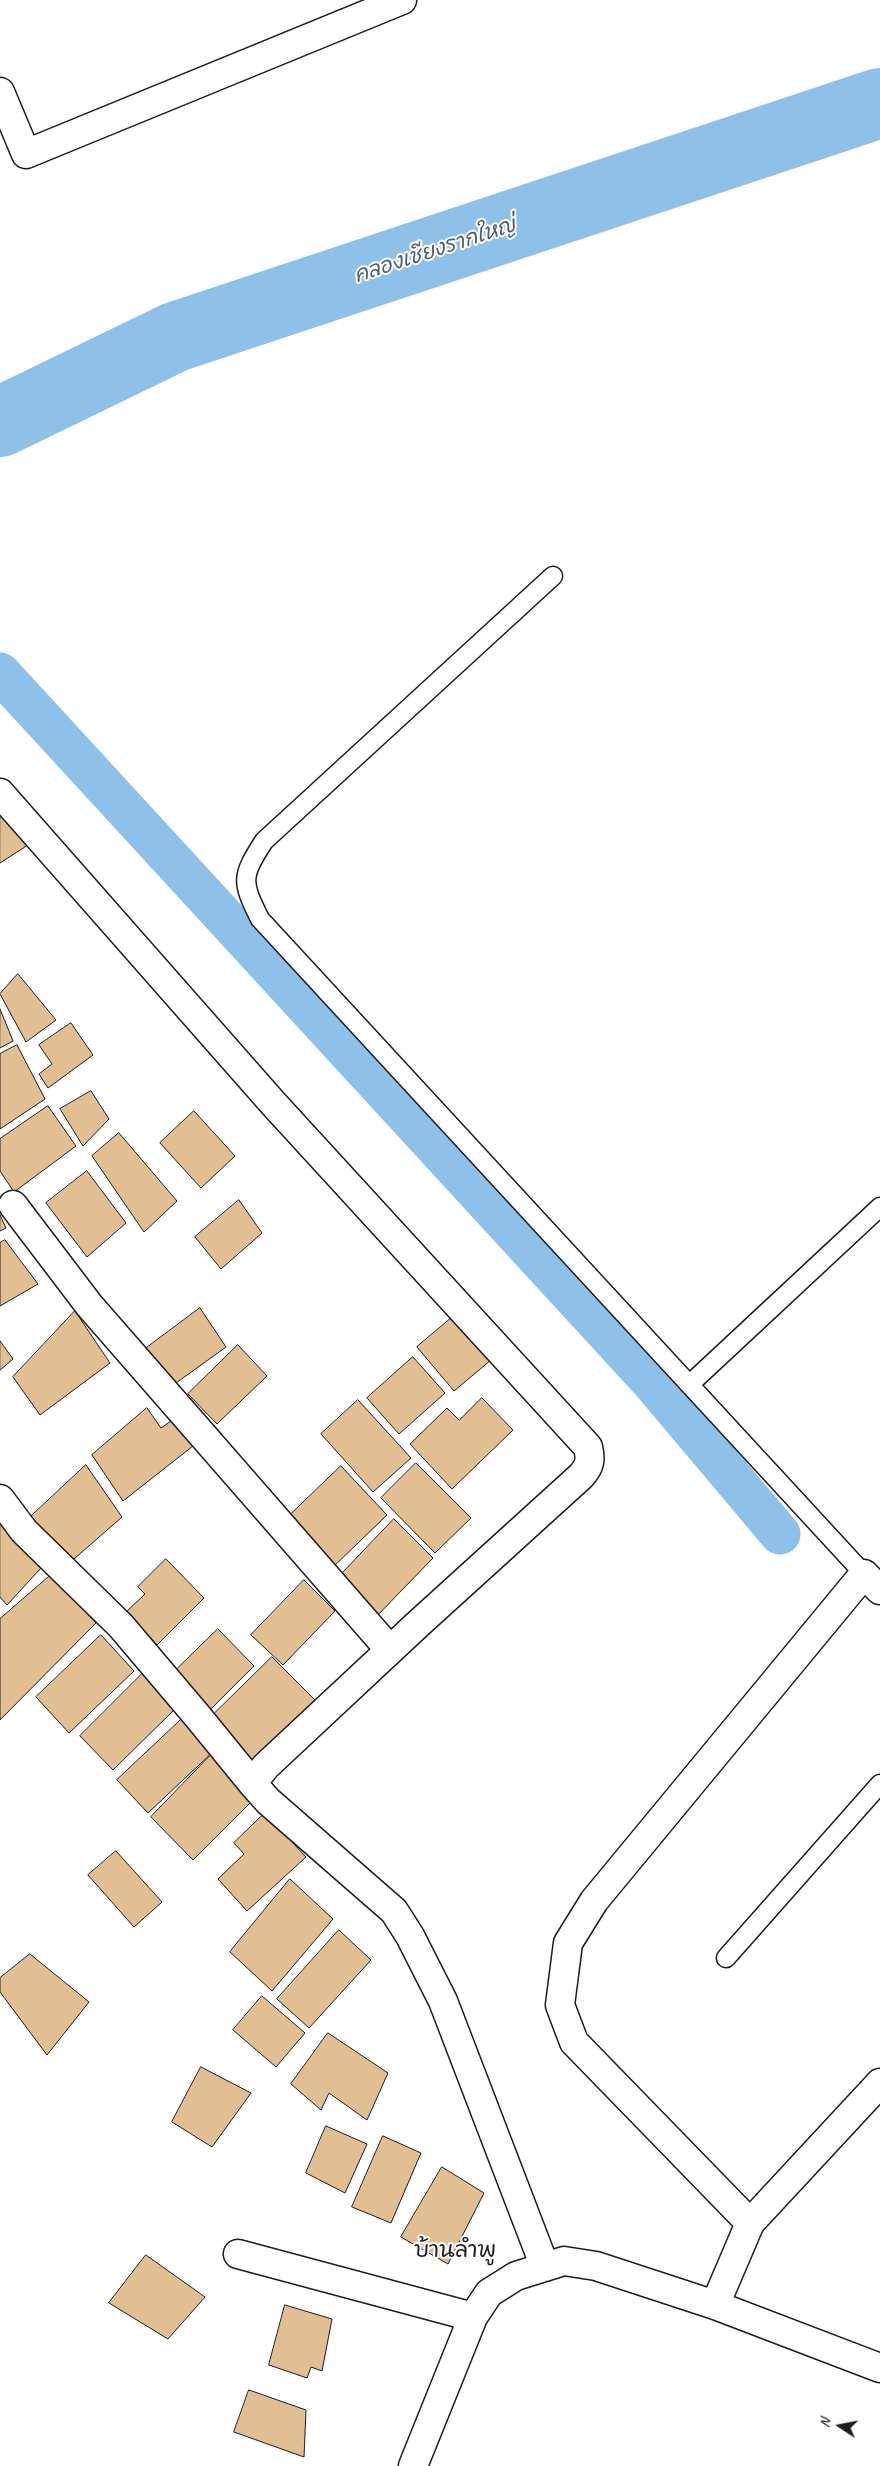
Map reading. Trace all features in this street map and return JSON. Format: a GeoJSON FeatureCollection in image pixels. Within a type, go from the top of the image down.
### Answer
{"type":"FeatureCollection","features":[{"type":"Feature","properties":{"kind":"street"},"geometry":{"type":"LineString","coordinates":[[0,92],[26,154],[402,0]]}},
{"type":"Feature","properties":{"kind":"street"},"geometry":{"type":"LineString","coordinates":[[0,793],[278,1110],[588,1447],[589,1466],[581,1476],[266,1766],[252,1784]]}},
{"type":"Feature","properties":{"kind":"street"},"geometry":{"type":"LineString","coordinates":[[13,1205],[89,1305],[390,1650]]}},
{"type":"Feature","properties":{"kind":"street"},"geometry":{"type":"LineString","coordinates":[[0,1499],[24,1531],[122,1626],[268,1802],[394,1911],[410,1936],[443,2001],[545,2267]]}},
{"type":"Feature","properties":{"kind":"street"},"geometry":{"type":"LineString","coordinates":[[750,2223],[574,2042],[560,2005],[568,1943],[594,1901],[872,1582]]}},
{"type":"Feature","properties":{"kind":"street"},"geometry":{"type":"LineString","coordinates":[[715,2305],[750,2223],[880,2082]]}},
{"type":"Feature","properties":{"kind":"street"},"geometry":{"type":"LineString","coordinates":[[238,2254],[474,2317]]}},
{"type":"Feature","properties":{"kind":"street"},"geometry":{"type":"LineString","coordinates":[[413,2466],[474,2317],[488,2293],[516,2276],[564,2261],[596,2266],[715,2305],[880,2368]]}},
{"type":"Feature","properties":{"kind":"lane"},"geometry":{"type":"LineString","coordinates":[[553,576],[264,841],[248,865],[246,890],[260,919],[872,1582]]}},
{"type":"Feature","properties":{"kind":"lane"},"geometry":{"type":"LineString","coordinates":[[690,1384],[880,1207]]}},
{"type":"Feature","properties":{"kind":"lane"},"geometry":{"type":"LineString","coordinates":[[726,1958],[880,1784]]}},
{"type":"Feature","properties":{"kind":"building"},"geometry":{"type":"Polygon","coordinates":[[[0,804],[31,843],[0,863],[0,804]]]}},
{"type":"Feature","properties":{"kind":"building"},"geometry":{"type":"Polygon","coordinates":[[[18,974],[56,1020],[26,1042],[0,994],[18,974]]]}},
{"type":"Feature","properties":{"kind":"building"},"geometry":{"type":"Polygon","coordinates":[[[0,1009],[13,1041],[0,1048],[0,1009]]]}},
{"type":"Feature","properties":{"kind":"building"},"geometry":{"type":"Polygon","coordinates":[[[71,1023],[93,1055],[48,1088],[39,1074],[52,1064],[39,1045],[71,1023]]]}},
{"type":"Feature","properties":{"kind":"building"},"geometry":{"type":"Polygon","coordinates":[[[17,1045],[45,1099],[0,1129],[0,1054],[17,1045]]]}},
{"type":"Feature","properties":{"kind":"building"},"geometry":{"type":"Polygon","coordinates":[[[91,1091],[109,1119],[83,1146],[60,1109],[91,1091]]]}},
{"type":"Feature","properties":{"kind":"building"},"geometry":{"type":"Polygon","coordinates":[[[48,1106],[76,1146],[14,1192],[0,1171],[0,1139],[48,1106]]]}},
{"type":"Feature","properties":{"kind":"building"},"geometry":{"type":"Polygon","coordinates":[[[194,1111],[235,1156],[201,1188],[160,1143],[194,1111]]]}},
{"type":"Feature","properties":{"kind":"building"},"geometry":{"type":"Polygon","coordinates":[[[119,1133],[177,1201],[144,1232],[92,1156],[119,1133]]]}},
{"type":"Feature","properties":{"kind":"building"},"geometry":{"type":"Polygon","coordinates":[[[87,1171],[126,1223],[87,1257],[46,1203],[87,1171]]]}},
{"type":"Feature","properties":{"kind":"building"},"geometry":{"type":"Polygon","coordinates":[[[239,1200],[262,1233],[221,1269],[195,1237],[239,1200]]]}},
{"type":"Feature","properties":{"kind":"building"},"geometry":{"type":"Polygon","coordinates":[[[0,1215],[6,1228],[0,1231],[0,1215]]]}},
{"type":"Feature","properties":{"kind":"building"},"geometry":{"type":"Polygon","coordinates":[[[5,1240],[38,1284],[0,1306],[0,1243],[5,1240]]]}},
{"type":"Feature","properties":{"kind":"building"},"geometry":{"type":"Polygon","coordinates":[[[200,1308],[226,1347],[165,1391],[145,1349],[200,1308]]]}},
{"type":"Feature","properties":{"kind":"building"},"geometry":{"type":"Polygon","coordinates":[[[75,1311],[110,1363],[40,1415],[13,1377],[75,1311]]]}},
{"type":"Feature","properties":{"kind":"building"},"geometry":{"type":"Polygon","coordinates":[[[455,1315],[491,1360],[454,1391],[417,1347],[455,1315]]]}},
{"type":"Feature","properties":{"kind":"building"},"geometry":{"type":"Polygon","coordinates":[[[0,1341],[13,1359],[0,1370],[0,1341]]]}},
{"type":"Feature","properties":{"kind":"building"},"geometry":{"type":"Polygon","coordinates":[[[238,1345],[267,1376],[217,1424],[188,1394],[238,1345]]]}},
{"type":"Feature","properties":{"kind":"building"},"geometry":{"type":"Polygon","coordinates":[[[413,1357],[445,1393],[399,1434],[367,1398],[413,1357]]]}},
{"type":"Feature","properties":{"kind":"building"},"geometry":{"type":"Polygon","coordinates":[[[482,1398],[513,1430],[452,1489],[410,1444],[447,1408],[459,1420],[482,1398]]]}},
{"type":"Feature","properties":{"kind":"building"},"geometry":{"type":"Polygon","coordinates":[[[358,1400],[411,1458],[373,1492],[321,1434],[358,1400]]]}},
{"type":"Feature","properties":{"kind":"building"},"geometry":{"type":"Polygon","coordinates":[[[147,1408],[161,1428],[175,1418],[193,1446],[123,1501],[92,1455],[147,1408]]]}},
{"type":"Feature","properties":{"kind":"building"},"geometry":{"type":"Polygon","coordinates":[[[416,1463],[471,1518],[435,1553],[381,1498],[416,1463]]]}},
{"type":"Feature","properties":{"kind":"building"},"geometry":{"type":"Polygon","coordinates":[[[86,1465],[122,1517],[66,1566],[25,1522],[86,1465]]]}},
{"type":"Feature","properties":{"kind":"building"},"geometry":{"type":"Polygon","coordinates":[[[341,1466],[387,1515],[330,1570],[284,1521],[341,1466]]]}},
{"type":"Feature","properties":{"kind":"building"},"geometry":{"type":"Polygon","coordinates":[[[0,1513],[41,1568],[7,1605],[0,1597],[0,1513]]]}},
{"type":"Feature","properties":{"kind":"building"},"geometry":{"type":"Polygon","coordinates":[[[394,1519],[433,1558],[373,1620],[334,1582],[394,1519]]]}},
{"type":"Feature","properties":{"kind":"building"},"geometry":{"type":"Polygon","coordinates":[[[166,1559],[204,1598],[157,1645],[126,1612],[145,1594],[138,1587],[166,1559]]]}},
{"type":"Feature","properties":{"kind":"building"},"geometry":{"type":"Polygon","coordinates":[[[52,1574],[96,1623],[0,1720],[0,1619],[52,1574]]]}},
{"type":"Feature","properties":{"kind":"building"},"geometry":{"type":"Polygon","coordinates":[[[304,1580],[335,1611],[283,1665],[251,1635],[304,1580]]]}},
{"type":"Feature","properties":{"kind":"building"},"geometry":{"type":"Polygon","coordinates":[[[218,1629],[254,1666],[208,1712],[171,1675],[218,1629]]]}},
{"type":"Feature","properties":{"kind":"building"},"geometry":{"type":"Polygon","coordinates":[[[101,1635],[134,1671],[69,1733],[36,1697],[101,1635]]]}},
{"type":"Feature","properties":{"kind":"building"},"geometry":{"type":"Polygon","coordinates":[[[272,1657],[316,1701],[253,1763],[210,1718],[272,1657]]]}},
{"type":"Feature","properties":{"kind":"building"},"geometry":{"type":"Polygon","coordinates":[[[142,1674],[176,1708],[113,1770],[80,1736],[142,1674]]]}},
{"type":"Feature","properties":{"kind":"building"},"geometry":{"type":"Polygon","coordinates":[[[186,1715],[217,1748],[148,1813],[117,1780],[186,1715]]]}},
{"type":"Feature","properties":{"kind":"building"},"geometry":{"type":"Polygon","coordinates":[[[211,1755],[255,1798],[193,1860],[151,1817],[211,1755]]]}},
{"type":"Feature","properties":{"kind":"building"},"geometry":{"type":"Polygon","coordinates":[[[265,1813],[306,1857],[247,1911],[218,1879],[244,1854],[234,1843],[265,1813]]]}},
{"type":"Feature","properties":{"kind":"building"},"geometry":{"type":"Polygon","coordinates":[[[116,1851],[162,1902],[134,1927],[88,1875],[116,1851]]]}},
{"type":"Feature","properties":{"kind":"building"},"geometry":{"type":"Polygon","coordinates":[[[290,1879],[333,1919],[272,1991],[230,1952],[290,1879]]]}},
{"type":"Feature","properties":{"kind":"building"},"geometry":{"type":"Polygon","coordinates":[[[339,1930],[371,1960],[309,2028],[277,1999],[339,1930]]]}},
{"type":"Feature","properties":{"kind":"building"},"geometry":{"type":"Polygon","coordinates":[[[30,1954],[89,2002],[47,2055],[0,1992],[0,1978],[30,1954]]]}},
{"type":"Feature","properties":{"kind":"building"},"geometry":{"type":"Polygon","coordinates":[[[262,1996],[305,2033],[276,2067],[233,2030],[262,1996]]]}},
{"type":"Feature","properties":{"kind":"building"},"geometry":{"type":"Polygon","coordinates":[[[328,2033],[388,2073],[367,2120],[329,2093],[321,2110],[291,2084],[328,2033]]]}},
{"type":"Feature","properties":{"kind":"building"},"geometry":{"type":"Polygon","coordinates":[[[201,2067],[251,2093],[212,2147],[172,2122],[201,2067]]]}},
{"type":"Feature","properties":{"kind":"building"},"geometry":{"type":"Polygon","coordinates":[[[326,2126],[367,2144],[345,2193],[306,2173],[326,2126]]]}},
{"type":"Feature","properties":{"kind":"building"},"geometry":{"type":"Polygon","coordinates":[[[383,2136],[421,2153],[391,2223],[352,2207],[383,2136]]]}},
{"type":"Feature","properties":{"kind":"building"},"geometry":{"type":"Polygon","coordinates":[[[442,2167],[484,2193],[448,2264],[401,2237],[442,2167]]]}},
{"type":"Feature","properties":{"kind":"building"},"geometry":{"type":"Polygon","coordinates":[[[146,2255],[205,2297],[168,2339],[109,2303],[146,2255]]]}},
{"type":"Feature","properties":{"kind":"building"},"geometry":{"type":"Polygon","coordinates":[[[285,2305],[332,2319],[322,2371],[311,2367],[307,2378],[269,2365],[285,2305]]]}},
{"type":"Feature","properties":{"kind":"building"},"geometry":{"type":"Polygon","coordinates":[[[249,2390],[306,2410],[304,2457],[234,2432],[249,2390]]]}},
{"type":"Feature","properties":{"kind":"waterway","name":"คลองเชียงรากใหญ่"},"geometry":{"type":"LineString","coordinates":[[0,422],[175,337],[880,103]]}},
{"type":"Feature","properties":{"kind":"waterway"},"geometry":{"type":"LineString","coordinates":[[0,673],[651,1381],[780,1534]]}},
{"type":"Feature","properties":{"kind":"district","name":"บ้านลำพู"},"geometry":{"type":"Point","coordinates":[455,2251]}}]}
